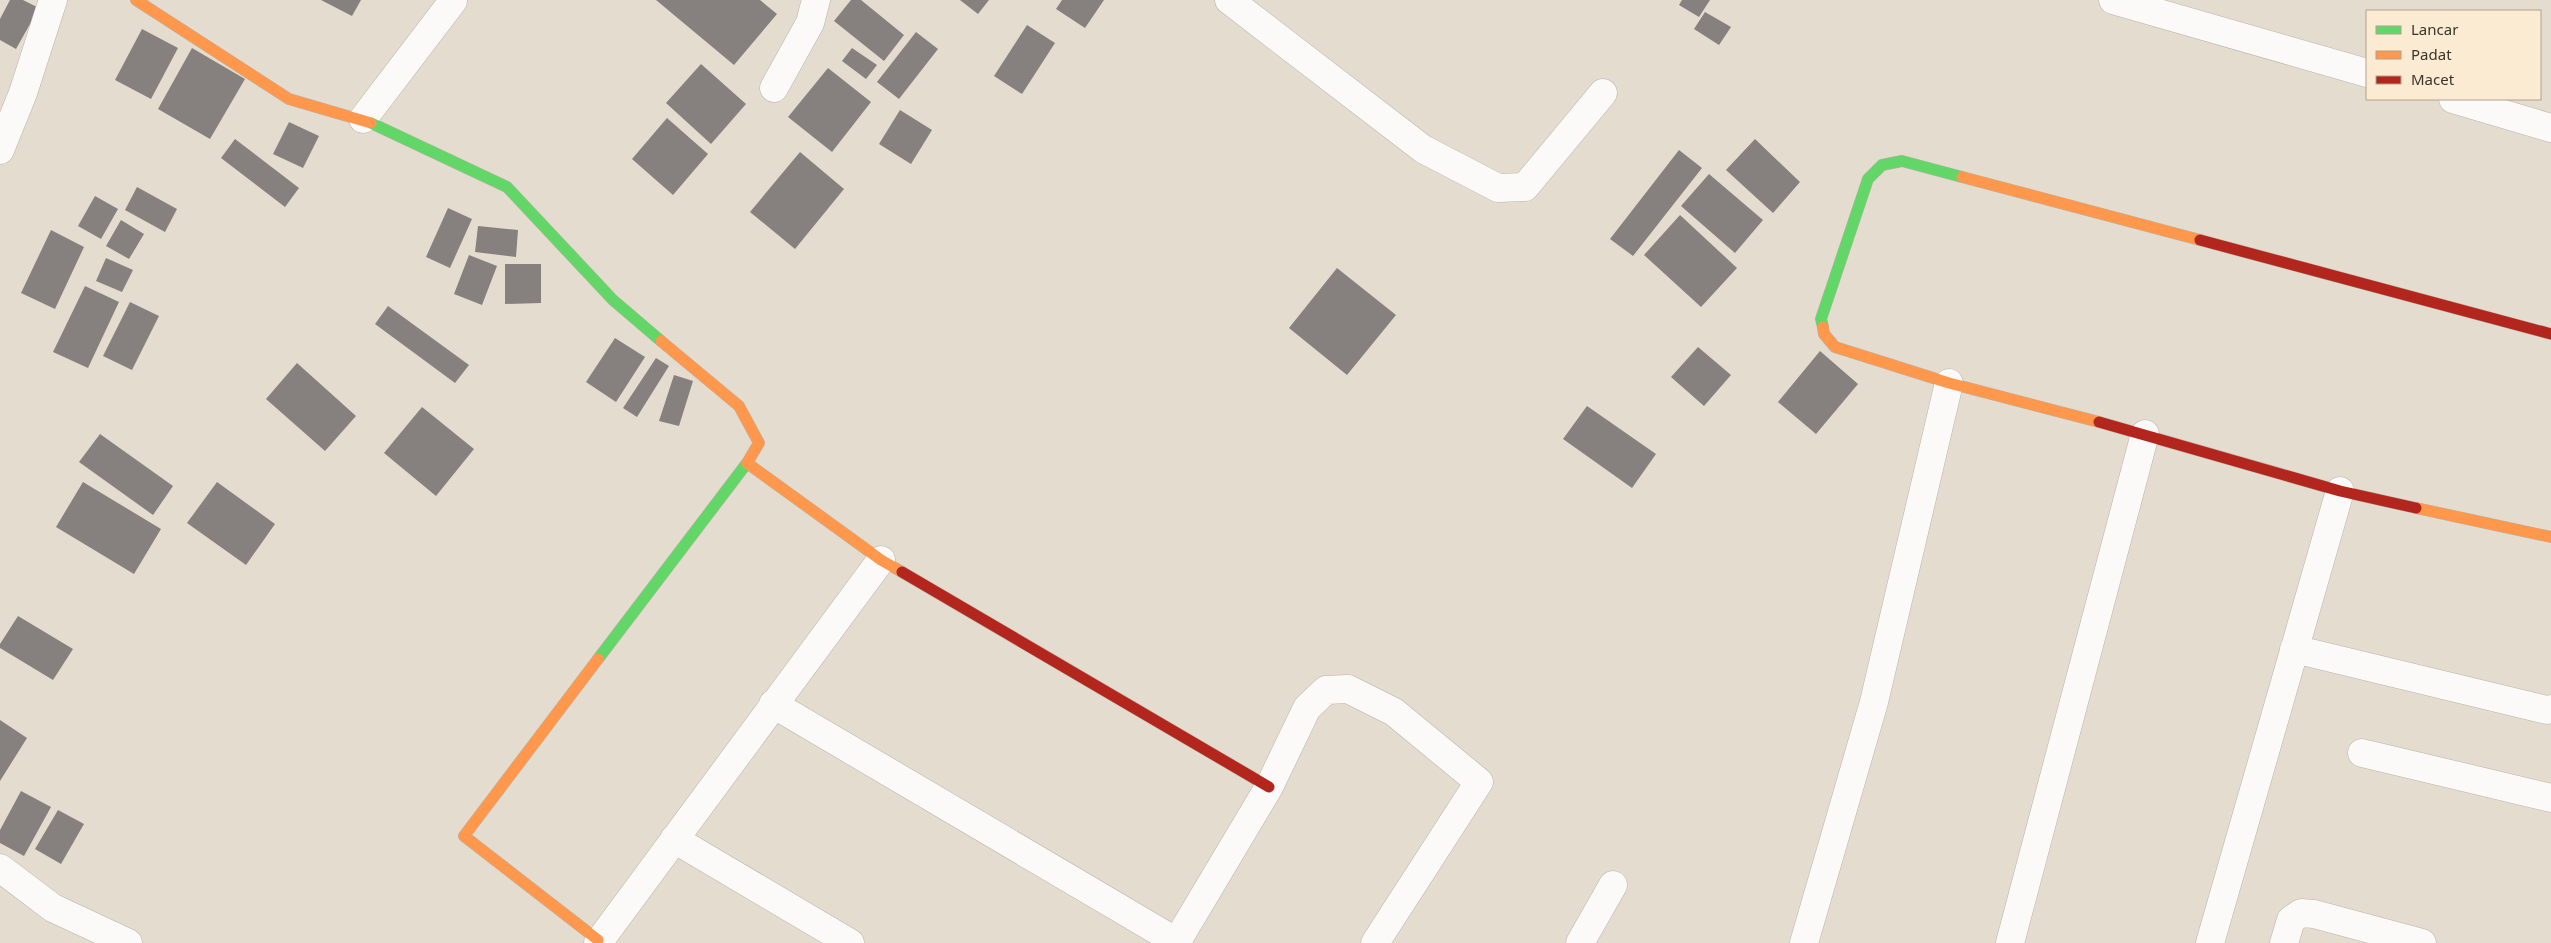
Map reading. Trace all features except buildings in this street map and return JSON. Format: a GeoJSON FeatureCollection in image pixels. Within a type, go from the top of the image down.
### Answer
{"type":"FeatureCollection","features":[{"type":"Feature","properties":{"kind":"street"},"geometry":{"type":"LineString","coordinates":[[0,150],[22,93],[53,0]]}},
{"type":"Feature","properties":{"kind":"street"},"geometry":{"type":"LineString","coordinates":[[136,0],[289,100],[363,119],[507,187],[613,300],[739,406],[759,442],[746,463],[464,836],[598,942],[880,560]]}},
{"type":"Feature","properties":{"kind":"street"},"geometry":{"type":"LineString","coordinates":[[774,88],[810,23],[816,0]]}},
{"type":"Feature","properties":{"kind":"street"},"geometry":{"type":"LineString","coordinates":[[1229,0],[1423,149],[1498,188],[1525,187],[1603,92]]}},
{"type":"Feature","properties":{"kind":"street"},"geometry":{"type":"LineString","coordinates":[[2113,0],[2366,73]]}},
{"type":"Feature","properties":{"kind":"street"},"geometry":{"type":"LineString","coordinates":[[363,119],[453,2]]}},
{"type":"Feature","properties":{"kind":"street"},"geometry":{"type":"LineString","coordinates":[[2456,100],[2551,128]]}},
{"type":"Feature","properties":{"kind":"street"},"geometry":{"type":"LineString","coordinates":[[2551,334],[1902,161],[1882,165],[1868,179],[1821,319],[1824,334],[1835,347],[1851,354],[1949,383],[2145,434],[2340,491],[2551,537]]}},
{"type":"Feature","properties":{"kind":"street"},"geometry":{"type":"LineString","coordinates":[[1804,943],[1874,702],[1949,383]]}},
{"type":"Feature","properties":{"kind":"street"},"geometry":{"type":"LineString","coordinates":[[2010,943],[2145,434]]}},
{"type":"Feature","properties":{"kind":"street"},"geometry":{"type":"LineString","coordinates":[[746,463],[880,560],[1269,787]]}},
{"type":"Feature","properties":{"kind":"street"},"geometry":{"type":"LineString","coordinates":[[2210,943],[2340,491]]}},
{"type":"Feature","properties":{"kind":"street"},"geometry":{"type":"LineString","coordinates":[[2294,649],[2547,710],[2551,709]]}},
{"type":"Feature","properties":{"kind":"street"},"geometry":{"type":"LineString","coordinates":[[773,704],[1176,942],[1269,787],[1307,708],[1326,690],[1348,689],[1394,712],[1479,782],[1375,943]]}},
{"type":"Feature","properties":{"kind":"street"},"geometry":{"type":"LineString","coordinates":[[2362,753],[2551,798]]}},
{"type":"Feature","properties":{"kind":"street"},"geometry":{"type":"LineString","coordinates":[[674,839],[850,943]]}},
{"type":"Feature","properties":{"kind":"street"},"geometry":{"type":"LineString","coordinates":[[0,868],[53,908],[128,943]]}},
{"type":"Feature","properties":{"kind":"street"},"geometry":{"type":"LineString","coordinates":[[1580,943],[1613,885]]}},
{"type":"Feature","properties":{"kind":"street"},"geometry":{"type":"LineString","coordinates":[[2284,943],[2291,920],[2301,913],[2314,914],[2422,943]]}},
{"type":"Feature","properties":{"kind":"traffic: fast"},"geometry":{"type":"LineString","coordinates":[[371,123],[507,187],[613,300],[661,341]]}},
{"type":"Feature","properties":{"kind":"traffic: fast"},"geometry":{"type":"LineString","coordinates":[[1823,327],[1821,319],[1868,179],[1882,165],[1902,161],[1962,177]]}},
{"type":"Feature","properties":{"kind":"traffic: fast"},"geometry":{"type":"LineString","coordinates":[[598,659],[747,463]]}},
{"type":"Feature","properties":{"kind":"traffic: slow"},"geometry":{"type":"LineString","coordinates":[[136,0],[289,99],[371,123]]}},
{"type":"Feature","properties":{"kind":"traffic: slow"},"geometry":{"type":"LineString","coordinates":[[1962,177],[2200,240]]}},
{"type":"Feature","properties":{"kind":"traffic: slow"},"geometry":{"type":"LineString","coordinates":[[1823,327],[1824,334],[1835,347],[1949,383],[2099,422]]}},
{"type":"Feature","properties":{"kind":"traffic: slow"},"geometry":{"type":"LineString","coordinates":[[661,341],[739,406],[759,443],[747,463],[881,560],[902,572]]}},
{"type":"Feature","properties":{"kind":"traffic: slow"},"geometry":{"type":"LineString","coordinates":[[2416,508],[2551,537]]}},
{"type":"Feature","properties":{"kind":"traffic: slow"},"geometry":{"type":"LineString","coordinates":[[598,659],[464,836],[598,940]]}},
{"type":"Feature","properties":{"kind":"traffic: jam"},"geometry":{"type":"LineString","coordinates":[[2200,240],[2551,334]]}},
{"type":"Feature","properties":{"kind":"traffic: jam"},"geometry":{"type":"LineString","coordinates":[[2099,422],[2340,491],[2416,508]]}},
{"type":"Feature","properties":{"kind":"traffic: jam"},"geometry":{"type":"LineString","coordinates":[[902,572],[1269,787]]}}]}
